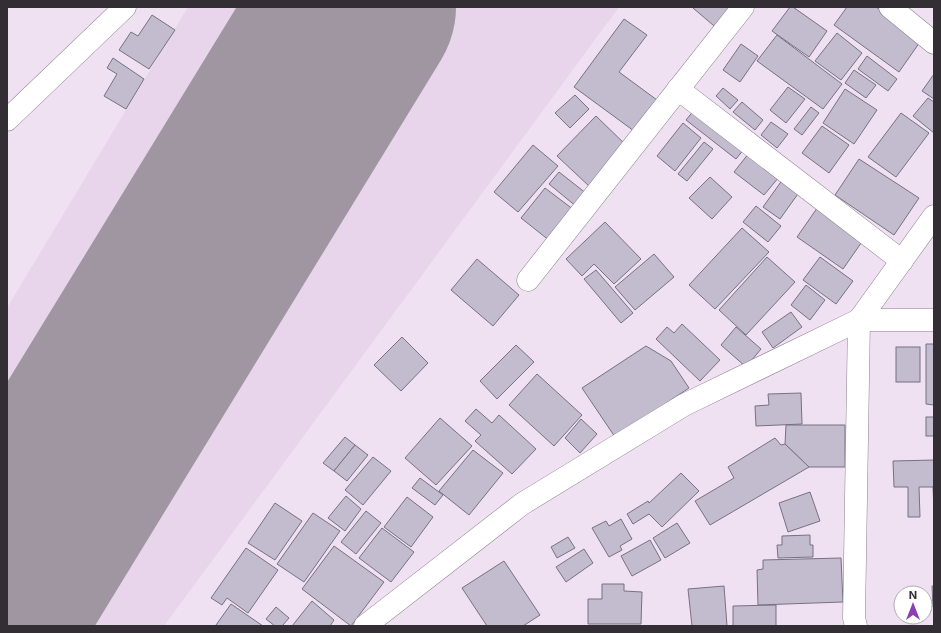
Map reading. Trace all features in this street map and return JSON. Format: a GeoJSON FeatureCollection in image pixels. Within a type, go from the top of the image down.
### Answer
{"type":"FeatureCollection","features":[{"type":"Feature","properties":{"kind":"street"},"geometry":{"type":"LineString","coordinates":[[7,120],[125,7]]}},
{"type":"Feature","properties":{"kind":"street"},"geometry":{"type":"LineString","coordinates":[[528,280],[744,7]]}},
{"type":"Feature","properties":{"kind":"street"},"geometry":{"type":"LineString","coordinates":[[890,7],[934,43]]}},
{"type":"Feature","properties":{"kind":"street"},"geometry":{"type":"LineString","coordinates":[[678,89],[902,261]]}},
{"type":"Feature","properties":{"kind":"street"},"geometry":{"type":"LineString","coordinates":[[856,626],[854,618],[859,320],[934,216]]}},
{"type":"Feature","properties":{"kind":"street"},"geometry":{"type":"LineString","coordinates":[[365,626],[522,504],[684,405],[859,320],[934,320]]}},
{"type":"Feature","properties":{"kind":"shaded area"},"geometry":{"type":"Polygon","coordinates":[[[188,7],[619,7],[164,626],[7,626],[7,308],[188,7]]]}},
{"type":"Feature","properties":{"kind":"building"},"geometry":{"type":"Polygon","coordinates":[[[735,7],[720,31],[693,8],[735,7]]]}},
{"type":"Feature","properties":{"kind":"building"},"geometry":{"type":"Polygon","coordinates":[[[790,7],[793,7],[827,31],[809,57],[772,31],[790,7]]]}},
{"type":"Feature","properties":{"kind":"building"},"geometry":{"type":"Polygon","coordinates":[[[847,7],[876,7],[922,39],[899,72],[834,25],[847,7]]]}},
{"type":"Feature","properties":{"kind":"building"},"geometry":{"type":"Polygon","coordinates":[[[152,15],[175,30],[149,69],[119,50],[131,32],[138,36],[152,15]]]}},
{"type":"Feature","properties":{"kind":"building"},"geometry":{"type":"Polygon","coordinates":[[[624,19],[647,35],[619,72],[657,100],[634,131],[574,87],[624,19]]]}},
{"type":"Feature","properties":{"kind":"building"},"geometry":{"type":"Polygon","coordinates":[[[837,33],[862,53],[841,80],[815,61],[837,33]]]}},
{"type":"Feature","properties":{"kind":"building"},"geometry":{"type":"Polygon","coordinates":[[[777,35],[842,84],[823,109],[757,61],[777,35]]]}},
{"type":"Feature","properties":{"kind":"building"},"geometry":{"type":"Polygon","coordinates":[[[741,44],[758,56],[740,82],[723,70],[741,44]]]}},
{"type":"Feature","properties":{"kind":"building"},"geometry":{"type":"Polygon","coordinates":[[[867,56],[897,79],[888,91],[858,69],[867,56]]]}},
{"type":"Feature","properties":{"kind":"building"},"geometry":{"type":"Polygon","coordinates":[[[113,58],[144,79],[126,109],[104,96],[117,74],[107,68],[113,58]]]}},
{"type":"Feature","properties":{"kind":"building"},"geometry":{"type":"Polygon","coordinates":[[[854,70],[876,85],[866,98],[845,83],[854,70]]]}},
{"type":"Feature","properties":{"kind":"building"},"geometry":{"type":"Polygon","coordinates":[[[934,74],[934,99],[922,91],[934,74]]]}},
{"type":"Feature","properties":{"kind":"building"},"geometry":{"type":"Polygon","coordinates":[[[788,87],[805,99],[786,123],[770,110],[788,87]]]}},
{"type":"Feature","properties":{"kind":"building"},"geometry":{"type":"Polygon","coordinates":[[[723,88],[738,100],[730,109],[716,96],[723,88]]]}},
{"type":"Feature","properties":{"kind":"building"},"geometry":{"type":"Polygon","coordinates":[[[845,89],[877,110],[854,144],[823,123],[845,89]]]}},
{"type":"Feature","properties":{"kind":"building"},"geometry":{"type":"Polygon","coordinates":[[[575,95],[589,109],[570,128],[555,113],[575,95]]]}},
{"type":"Feature","properties":{"kind":"building"},"geometry":{"type":"Polygon","coordinates":[[[928,98],[934,102],[934,133],[913,116],[928,98]]]}},
{"type":"Feature","properties":{"kind":"building"},"geometry":{"type":"Polygon","coordinates":[[[742,102],[763,120],[755,130],[733,112],[742,102]]]}},
{"type":"Feature","properties":{"kind":"building"},"geometry":{"type":"Polygon","coordinates":[[[699,104],[748,144],[736,159],[686,120],[699,104]]]}},
{"type":"Feature","properties":{"kind":"building"},"geometry":{"type":"Polygon","coordinates":[[[811,107],[819,113],[802,135],[794,129],[811,107]]]}},
{"type":"Feature","properties":{"kind":"building"},"geometry":{"type":"Polygon","coordinates":[[[901,113],[929,133],[896,177],[868,157],[901,113]]]}},
{"type":"Feature","properties":{"kind":"building"},"geometry":{"type":"Polygon","coordinates":[[[596,116],[629,148],[590,187],[557,156],[596,116]]]}},
{"type":"Feature","properties":{"kind":"building"},"geometry":{"type":"Polygon","coordinates":[[[771,122],[788,134],[777,148],[761,135],[771,122]]]}},
{"type":"Feature","properties":{"kind":"building"},"geometry":{"type":"Polygon","coordinates":[[[683,123],[701,138],[675,171],[657,156],[683,123]]]}},
{"type":"Feature","properties":{"kind":"building"},"geometry":{"type":"Polygon","coordinates":[[[822,126],[849,145],[829,173],[802,153],[822,126]]]}},
{"type":"Feature","properties":{"kind":"building"},"geometry":{"type":"Polygon","coordinates":[[[704,142],[713,149],[687,181],[678,174],[704,142]]]}},
{"type":"Feature","properties":{"kind":"building"},"geometry":{"type":"Polygon","coordinates":[[[533,145],[558,166],[518,212],[494,192],[533,145]]]}},
{"type":"Feature","properties":{"kind":"building"},"geometry":{"type":"Polygon","coordinates":[[[749,153],[779,177],[764,195],[734,172],[749,153]]]}},
{"type":"Feature","properties":{"kind":"building"},"geometry":{"type":"Polygon","coordinates":[[[859,159],[919,198],[894,235],[835,195],[859,159]]]}},
{"type":"Feature","properties":{"kind":"building"},"geometry":{"type":"Polygon","coordinates":[[[559,172],[587,194],[577,207],[549,184],[559,172]]]}},
{"type":"Feature","properties":{"kind":"building"},"geometry":{"type":"Polygon","coordinates":[[[710,177],[732,197],[712,219],[689,198],[710,177]]]}},
{"type":"Feature","properties":{"kind":"building"},"geometry":{"type":"Polygon","coordinates":[[[783,179],[800,191],[780,219],[763,207],[783,179]]]}},
{"type":"Feature","properties":{"kind":"building"},"geometry":{"type":"Polygon","coordinates":[[[545,188],[574,210],[550,241],[521,218],[545,188]]]}},
{"type":"Feature","properties":{"kind":"building"},"geometry":{"type":"Polygon","coordinates":[[[820,204],[866,236],[843,269],[797,237],[820,204]]]}},
{"type":"Feature","properties":{"kind":"building"},"geometry":{"type":"Polygon","coordinates":[[[756,206],[781,226],[768,242],[743,222],[756,206]]]}},
{"type":"Feature","properties":{"kind":"building"},"geometry":{"type":"Polygon","coordinates":[[[605,222],[641,259],[614,284],[594,264],[582,276],[566,259],[605,222]]]}},
{"type":"Feature","properties":{"kind":"building"},"geometry":{"type":"Polygon","coordinates":[[[742,228],[769,252],[715,309],[689,285],[742,228]]]}},
{"type":"Feature","properties":{"kind":"building"},"geometry":{"type":"Polygon","coordinates":[[[654,254],[674,277],[635,310],[615,287],[654,254]]]}},
{"type":"Feature","properties":{"kind":"building"},"geometry":{"type":"Polygon","coordinates":[[[767,257],[795,282],[746,335],[719,310],[767,257]]]}},
{"type":"Feature","properties":{"kind":"building"},"geometry":{"type":"Polygon","coordinates":[[[820,257],[853,281],[836,304],[803,280],[820,257]]]}},
{"type":"Feature","properties":{"kind":"building"},"geometry":{"type":"Polygon","coordinates":[[[477,259],[519,295],[493,326],[451,290],[477,259]]]}},
{"type":"Feature","properties":{"kind":"building"},"geometry":{"type":"Polygon","coordinates":[[[596,270],[633,313],[621,323],[584,279],[596,270]]]}},
{"type":"Feature","properties":{"kind":"building"},"geometry":{"type":"Polygon","coordinates":[[[806,285],[825,300],[810,320],[791,305],[806,285]]]}},
{"type":"Feature","properties":{"kind":"building"},"geometry":{"type":"Polygon","coordinates":[[[791,312],[802,327],[773,348],[762,332],[791,312]]]}},
{"type":"Feature","properties":{"kind":"building"},"geometry":{"type":"Polygon","coordinates":[[[682,324],[720,360],[700,381],[656,339],[667,327],[674,333],[682,324]]]}},
{"type":"Feature","properties":{"kind":"building"},"geometry":{"type":"Polygon","coordinates":[[[736,327],[761,349],[746,367],[721,345],[736,327]]]}},
{"type":"Feature","properties":{"kind":"building"},"geometry":{"type":"Polygon","coordinates":[[[402,337],[428,363],[401,391],[374,365],[402,337]]]}},
{"type":"Feature","properties":{"kind":"building"},"geometry":{"type":"Polygon","coordinates":[[[926,344],[934,344],[934,405],[926,404],[926,344]]]}},
{"type":"Feature","properties":{"kind":"building"},"geometry":{"type":"Polygon","coordinates":[[[516,345],[534,362],[497,399],[480,381],[516,345]]]}},
{"type":"Feature","properties":{"kind":"building"},"geometry":{"type":"Polygon","coordinates":[[[646,346],[671,361],[689,388],[615,437],[582,388],[646,346]]]}},
{"type":"Feature","properties":{"kind":"building"},"geometry":{"type":"Polygon","coordinates":[[[896,347],[920,347],[920,382],[896,382],[896,347]]]}},
{"type":"Feature","properties":{"kind":"building"},"geometry":{"type":"Polygon","coordinates":[[[537,374],[582,415],[554,446],[509,405],[537,374]]]}},
{"type":"Feature","properties":{"kind":"building"},"geometry":{"type":"Polygon","coordinates":[[[801,393],[802,424],[756,426],[755,406],[769,405],[768,394],[801,393]]]}},
{"type":"Feature","properties":{"kind":"building"},"geometry":{"type":"Polygon","coordinates":[[[476,409],[492,423],[499,415],[536,449],[512,474],[475,441],[481,435],[465,421],[476,409]]]}},
{"type":"Feature","properties":{"kind":"building"},"geometry":{"type":"Polygon","coordinates":[[[926,417],[934,417],[934,436],[926,436],[926,417]]]}},
{"type":"Feature","properties":{"kind":"building"},"geometry":{"type":"Polygon","coordinates":[[[440,418],[472,446],[436,485],[405,458],[440,418]]]}},
{"type":"Feature","properties":{"kind":"building"},"geometry":{"type":"Polygon","coordinates":[[[581,419],[597,434],[580,453],[565,438],[581,419]]]}},
{"type":"Feature","properties":{"kind":"building"},"geometry":{"type":"Polygon","coordinates":[[[786,425],[845,425],[845,467],[809,467],[785,444],[786,425]]]}},
{"type":"Feature","properties":{"kind":"building"},"geometry":{"type":"Polygon","coordinates":[[[345,437],[355,445],[334,471],[323,463],[345,437]]]}},
{"type":"Feature","properties":{"kind":"building"},"geometry":{"type":"Polygon","coordinates":[[[775,438],[781,445],[785,444],[809,467],[710,525],[695,501],[734,478],[728,467],[775,438]]]}},
{"type":"Feature","properties":{"kind":"building"},"geometry":{"type":"Polygon","coordinates":[[[355,445],[368,455],[347,481],[334,471],[355,445]]]}},
{"type":"Feature","properties":{"kind":"building"},"geometry":{"type":"Polygon","coordinates":[[[473,450],[503,473],[469,515],[439,491],[473,450]]]}},
{"type":"Feature","properties":{"kind":"building"},"geometry":{"type":"Polygon","coordinates":[[[373,457],[391,471],[363,505],[345,490],[373,457]]]}},
{"type":"Feature","properties":{"kind":"building"},"geometry":{"type":"Polygon","coordinates":[[[934,460],[934,511],[933,487],[919,487],[920,517],[908,517],[908,487],[894,487],[893,461],[934,460]]]}},
{"type":"Feature","properties":{"kind":"building"},"geometry":{"type":"Polygon","coordinates":[[[681,473],[699,491],[662,527],[649,514],[633,524],[627,514],[648,501],[649,503],[681,473]]]}},
{"type":"Feature","properties":{"kind":"building"},"geometry":{"type":"Polygon","coordinates":[[[420,478],[443,495],[435,505],[412,488],[420,478]]]}},
{"type":"Feature","properties":{"kind":"building"},"geometry":{"type":"Polygon","coordinates":[[[810,492],[820,521],[788,532],[779,503],[810,492]]]}},
{"type":"Feature","properties":{"kind":"building"},"geometry":{"type":"Polygon","coordinates":[[[346,496],[361,509],[345,531],[328,518],[346,496]]]}},
{"type":"Feature","properties":{"kind":"building"},"geometry":{"type":"Polygon","coordinates":[[[407,497],[433,517],[411,547],[384,527],[407,497]]]}},
{"type":"Feature","properties":{"kind":"building"},"geometry":{"type":"Polygon","coordinates":[[[275,503],[302,521],[275,560],[248,543],[275,503]]]}},
{"type":"Feature","properties":{"kind":"building"},"geometry":{"type":"Polygon","coordinates":[[[366,511],[381,523],[356,554],[341,542],[366,511]]]}},
{"type":"Feature","properties":{"kind":"building"},"geometry":{"type":"Polygon","coordinates":[[[313,513],[340,531],[304,582],[277,564],[313,513]]]}},
{"type":"Feature","properties":{"kind":"building"},"geometry":{"type":"Polygon","coordinates":[[[621,519],[632,539],[620,546],[622,550],[609,557],[592,528],[606,521],[609,526],[621,519]]]}},
{"type":"Feature","properties":{"kind":"building"},"geometry":{"type":"Polygon","coordinates":[[[677,523],[690,543],[665,558],[653,538],[677,523]]]}},
{"type":"Feature","properties":{"kind":"building"},"geometry":{"type":"Polygon","coordinates":[[[382,528],[414,552],[391,582],[359,558],[382,528]]]}},
{"type":"Feature","properties":{"kind":"building"},"geometry":{"type":"Polygon","coordinates":[[[810,535],[810,545],[813,545],[813,557],[778,558],[777,545],[782,545],[782,536],[810,535]]]}},
{"type":"Feature","properties":{"kind":"building"},"geometry":{"type":"Polygon","coordinates":[[[568,537],[575,548],[557,558],[551,547],[568,537]]]}},
{"type":"Feature","properties":{"kind":"building"},"geometry":{"type":"Polygon","coordinates":[[[650,540],[661,560],[632,576],[621,556],[650,540]]]}},
{"type":"Feature","properties":{"kind":"building"},"geometry":{"type":"Polygon","coordinates":[[[334,546],[384,582],[351,626],[302,589],[334,546]]]}},
{"type":"Feature","properties":{"kind":"building"},"geometry":{"type":"Polygon","coordinates":[[[246,548],[278,570],[248,613],[227,598],[222,605],[211,598],[246,548]]]}},
{"type":"Feature","properties":{"kind":"building"},"geometry":{"type":"Polygon","coordinates":[[[584,549],[593,563],[566,582],[556,567],[584,549]]]}},
{"type":"Feature","properties":{"kind":"building"},"geometry":{"type":"Polygon","coordinates":[[[841,558],[843,602],[758,605],[757,570],[763,569],[763,560],[841,558]]]}},
{"type":"Feature","properties":{"kind":"building"},"geometry":{"type":"Polygon","coordinates":[[[504,561],[540,615],[523,626],[487,626],[462,588],[504,561]]]}},
{"type":"Feature","properties":{"kind":"building"},"geometry":{"type":"Polygon","coordinates":[[[602,584],[624,584],[624,591],[642,592],[641,624],[588,624],[588,599],[602,599],[602,584]]]}},
{"type":"Feature","properties":{"kind":"building"},"geometry":{"type":"Polygon","coordinates":[[[724,586],[727,626],[692,626],[688,589],[724,586]]]}},
{"type":"Feature","properties":{"kind":"building"},"geometry":{"type":"Polygon","coordinates":[[[933,586],[934,586],[933,607],[933,586]]]}},
{"type":"Feature","properties":{"kind":"building"},"geometry":{"type":"Polygon","coordinates":[[[312,601],[334,620],[330,626],[292,626],[312,601]]]}},
{"type":"Feature","properties":{"kind":"building"},"geometry":{"type":"Polygon","coordinates":[[[231,604],[263,626],[217,626],[216,625],[231,604]]]}},
{"type":"Feature","properties":{"kind":"building"},"geometry":{"type":"Polygon","coordinates":[[[776,605],[776,626],[733,626],[733,606],[776,605]]]}},
{"type":"Feature","properties":{"kind":"building"},"geometry":{"type":"Polygon","coordinates":[[[276,607],[289,618],[282,626],[275,626],[266,619],[276,607]]]}},
{"type":"Feature","properties":{"kind":"runway"},"geometry":{"type":"LineString","coordinates":[[7,576],[355,7]]}}]}
